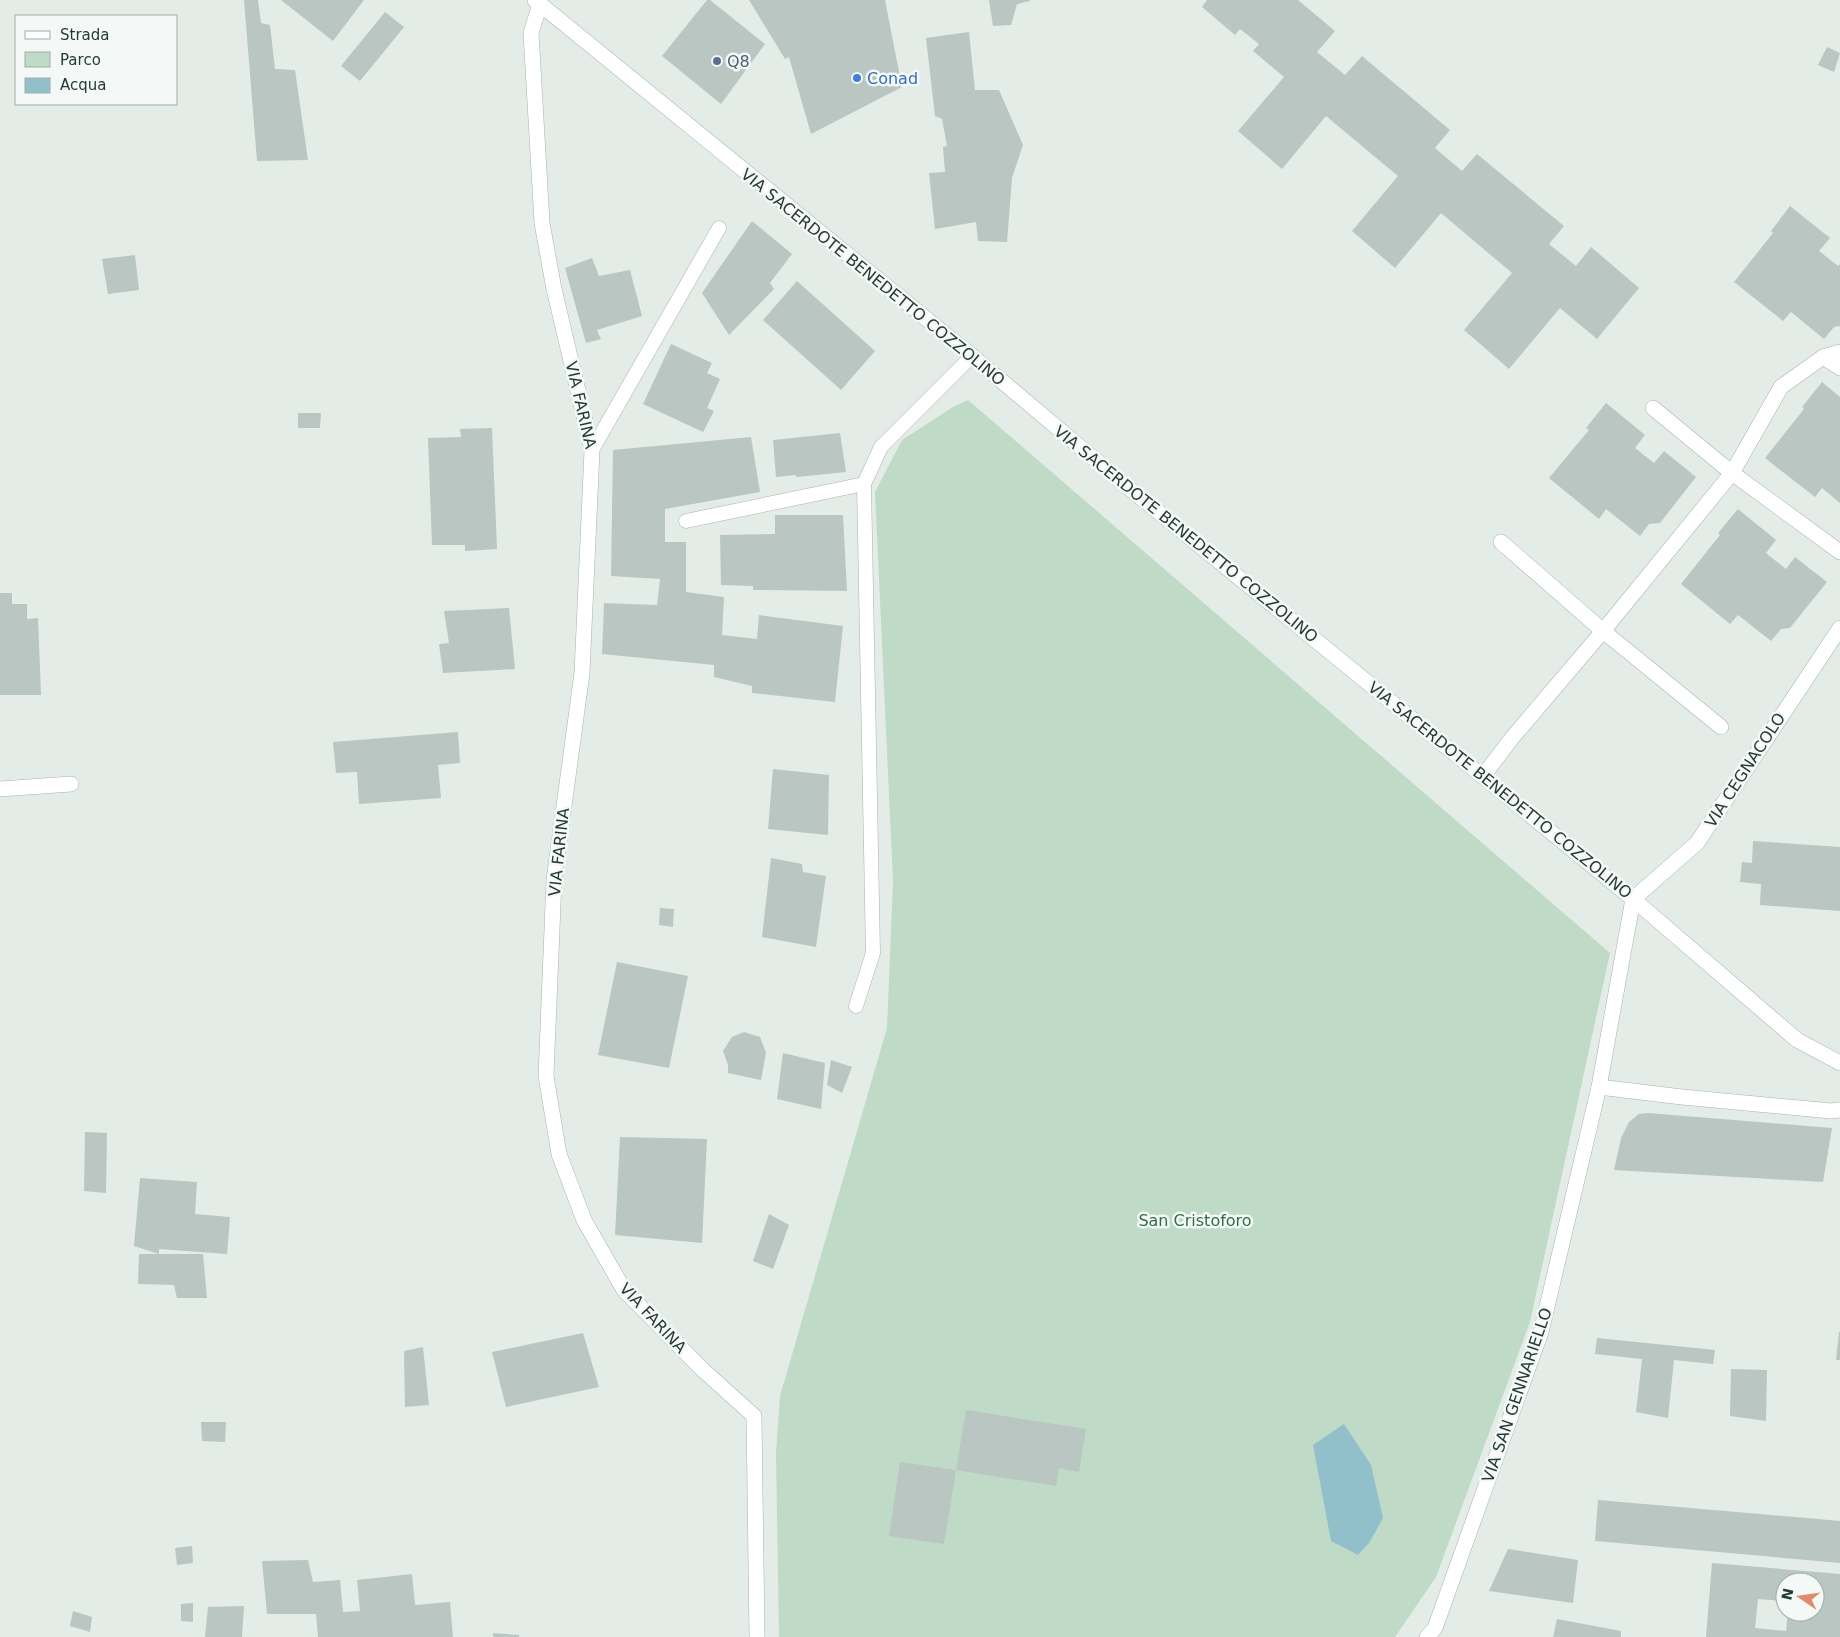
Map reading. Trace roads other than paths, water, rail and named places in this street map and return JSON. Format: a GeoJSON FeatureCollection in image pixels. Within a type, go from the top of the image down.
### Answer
{"type":"FeatureCollection","features":[{"type":"Feature","properties":{"kind":"street","name":"VIA SACERDOTE BENEDETTO COZZOLINO"},"geometry":{"type":"LineString","coordinates":[[538,1],[972,356],[1126,486],[1633,898],[1797,1040],[1840,1063]]}},
{"type":"Feature","properties":{"kind":"street","name":"VIA FARINA"},"geometry":{"type":"LineString","coordinates":[[538,1],[530,34],[542,223],[554,289],[592,450],[582,673],[554,880],[546,1076],[559,1154],[584,1220],[624,1290],[702,1370],[754,1416],[758,1637]]}},
{"type":"Feature","properties":{"kind":"street"},"geometry":{"type":"LineString","coordinates":[[1483,776],[1512,738],[1603,631],[1732,473],[1781,387],[1823,357],[1840,352]]}},
{"type":"Feature","properties":{"kind":"street"},"geometry":{"type":"LineString","coordinates":[[1823,357],[1840,368]]}},
{"type":"Feature","properties":{"kind":"street"},"geometry":{"type":"LineString","coordinates":[[1653,408],[1732,473],[1840,552]]}},
{"type":"Feature","properties":{"kind":"street"},"geometry":{"type":"LineString","coordinates":[[1502,542],[1603,631],[1721,727]]}},
{"type":"Feature","properties":{"kind":"street","name":"VIA CEGNACOLO"},"geometry":{"type":"LineString","coordinates":[[1633,898],[1697,843],[1840,628]]}},
{"type":"Feature","properties":{"kind":"street"},"geometry":{"type":"LineString","coordinates":[[0,789],[71,784]]}},
{"type":"Feature","properties":{"kind":"street","name":"VIA SAN GENNARIELLO"},"geometry":{"type":"LineString","coordinates":[[1427,1637],[1435,1628],[1542,1332],[1599,1087],[1633,898]]}},
{"type":"Feature","properties":{"kind":"street"},"geometry":{"type":"LineString","coordinates":[[1599,1087],[1692,1098],[1831,1111],[1840,1110]]}},
{"type":"Feature","properties":{"kind":"lane"},"geometry":{"type":"LineString","coordinates":[[592,450],[719,228]]}},
{"type":"Feature","properties":{"kind":"lane"},"geometry":{"type":"LineString","coordinates":[[856,1006],[873,953],[864,484],[881,447],[972,356]]}},
{"type":"Feature","properties":{"kind":"lane"},"geometry":{"type":"LineString","coordinates":[[686,521],[864,484]]}},
{"type":"Feature","properties":{"kind":"water"},"geometry":{"type":"Polygon","coordinates":[[[1344,1424],[1371,1465],[1383,1518],[1369,1543],[1358,1555],[1331,1541],[1313,1445],[1344,1424]]]}},
{"type":"Feature","properties":{"kind":"place","name":"Q8"},"geometry":{"type":"Point","coordinates":[717,61]}},
{"type":"Feature","properties":{"kind":"place","name":"Conad"},"geometry":{"type":"Point","coordinates":[857,78]}},
{"type":"Feature","properties":{"kind":"park label","name":"San Cristoforo"},"geometry":{"type":"Point","coordinates":[1195,1220]}}]}
